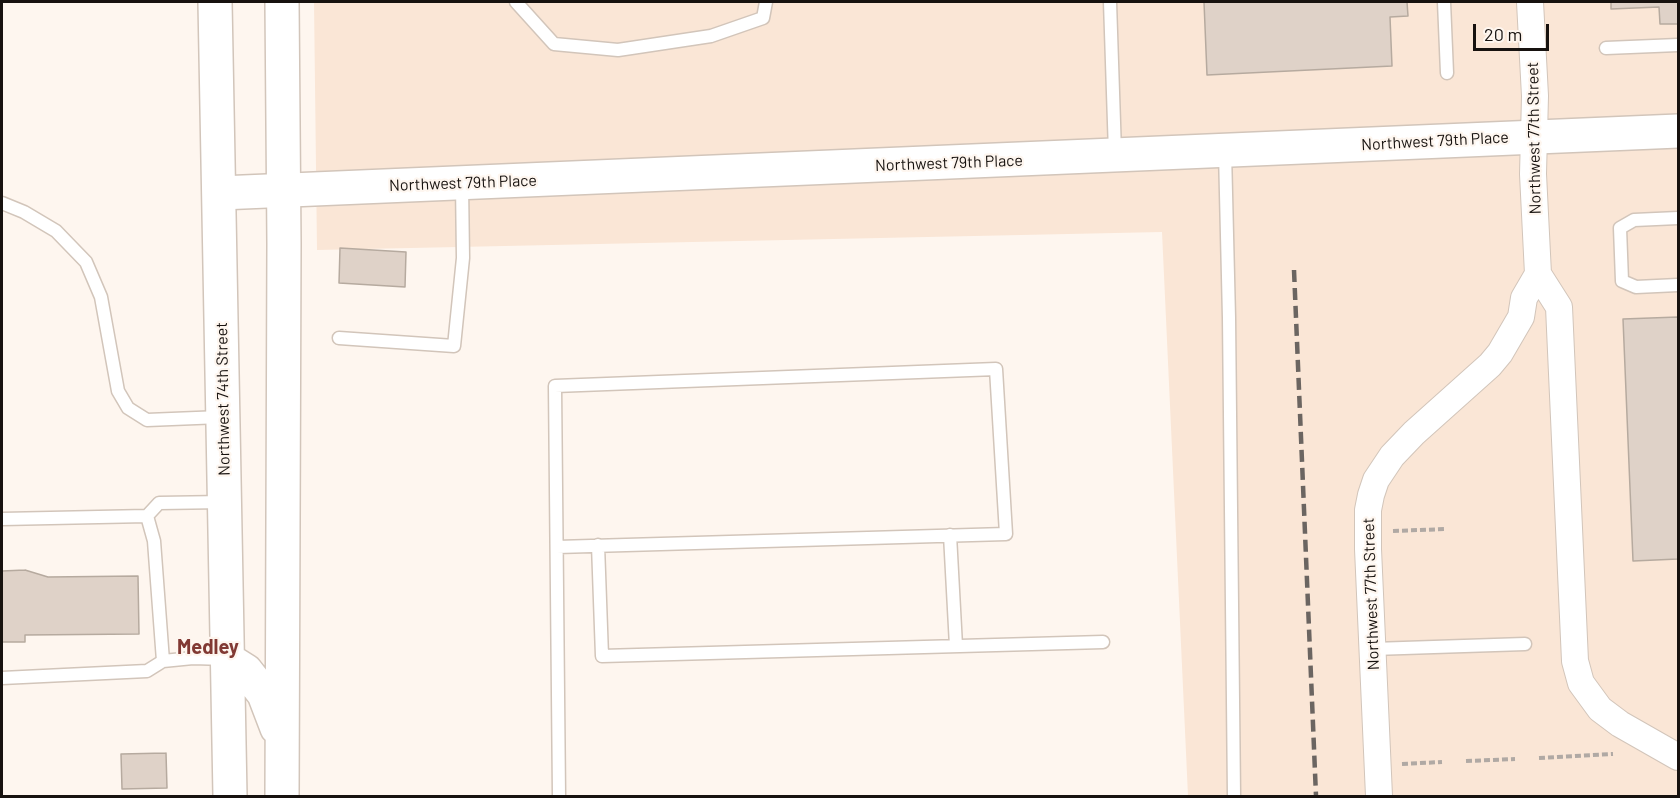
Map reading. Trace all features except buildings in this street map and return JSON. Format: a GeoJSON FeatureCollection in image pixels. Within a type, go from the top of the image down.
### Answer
{"type":"FeatureCollection","features":[{"type":"Feature","properties":{"kind":"main road","name":"Northwest 74th Street"},"geometry":{"type":"LineString","coordinates":[[215,2],[230,796]]}},
{"type":"Feature","properties":{"kind":"main road"},"geometry":{"type":"LineString","coordinates":[[282,2],[284,190],[282,796]]}},
{"type":"Feature","properties":{"kind":"main road","name":"Northwest 79th Place"},"geometry":{"type":"LineString","coordinates":[[220,193],[1678,131]]}},
{"type":"Feature","properties":{"kind":"main road"},"geometry":{"type":"LineString","coordinates":[[227,659],[246,671],[264,694],[282,741]]}},
{"type":"Feature","properties":{"kind":"street","name":"Northwest 77th Street"},"geometry":{"type":"LineString","coordinates":[[1530,2],[1536,96],[1533,174],[1538,274],[1559,307],[1573,648],[1578,672],[1592,700],[1610,718],[1678,757]]}},
{"type":"Feature","properties":{"kind":"street","name":"Northwest 77th Street"},"geometry":{"type":"LineString","coordinates":[[1379,796],[1367,527],[1368,510],[1376,480],[1383,467],[1402,444],[1490,365],[1500,353],[1521,317],[1524,298],[1538,274]]}},
{"type":"Feature","properties":{"kind":"lane"},"geometry":{"type":"LineString","coordinates":[[516,2],[554,44],[618,50],[711,36],[763,18],[766,2]]}},
{"type":"Feature","properties":{"kind":"lane"},"geometry":{"type":"LineString","coordinates":[[1110,2],[1115,156]]}},
{"type":"Feature","properties":{"kind":"lane"},"geometry":{"type":"LineString","coordinates":[[1444,2],[1447,73]]}},
{"type":"Feature","properties":{"kind":"lane"},"geometry":{"type":"LineString","coordinates":[[1606,48],[1678,45]]}},
{"type":"Feature","properties":{"kind":"lane"},"geometry":{"type":"LineString","coordinates":[[1225,151],[1234,796]]}},
{"type":"Feature","properties":{"kind":"lane"},"geometry":{"type":"LineString","coordinates":[[339,338],[454,346],[463,258],[462,183]]}},
{"type":"Feature","properties":{"kind":"lane"},"geometry":{"type":"LineString","coordinates":[[2,203],[24,212],[56,231],[86,262],[102,297],[118,391],[128,408],[147,420],[223,417]]}},
{"type":"Feature","properties":{"kind":"lane"},"geometry":{"type":"LineString","coordinates":[[1678,218],[1634,220],[1620,228],[1622,281],[1636,288],[1678,285]]}},
{"type":"Feature","properties":{"kind":"lane"},"geometry":{"type":"LineString","coordinates":[[557,547],[1006,534],[996,369],[555,386],[559,796]]}},
{"type":"Feature","properties":{"kind":"lane"},"geometry":{"type":"LineString","coordinates":[[2,519],[147,516],[159,503],[225,502]]}},
{"type":"Feature","properties":{"kind":"lane"},"geometry":{"type":"LineString","coordinates":[[147,516],[154,541],[163,661]]}},
{"type":"Feature","properties":{"kind":"lane"},"geometry":{"type":"LineString","coordinates":[[950,535],[956,646]]}},
{"type":"Feature","properties":{"kind":"lane"},"geometry":{"type":"LineString","coordinates":[[598,545],[602,656],[1103,642]]}},
{"type":"Feature","properties":{"kind":"lane"},"geometry":{"type":"LineString","coordinates":[[1373,650],[1525,644]]}},
{"type":"Feature","properties":{"kind":"lane"},"geometry":{"type":"LineString","coordinates":[[2,678],[147,671],[163,661],[193,658],[227,659]]}},
{"type":"Feature","properties":{"kind":"path"},"geometry":{"type":"LineString","coordinates":[[1391,532],[1446,530]]}},
{"type":"Feature","properties":{"kind":"path"},"geometry":{"type":"LineString","coordinates":[[1539,758],[1613,754]]}},
{"type":"Feature","properties":{"kind":"path"},"geometry":{"type":"LineString","coordinates":[[1466,761],[1515,759]]}},
{"type":"Feature","properties":{"kind":"path"},"geometry":{"type":"LineString","coordinates":[[1401,764],[1442,762]]}},
{"type":"Feature","properties":{"kind":"shaded area"},"geometry":{"type":"Polygon","coordinates":[[[314,2],[1678,2],[1678,796],[1188,796],[1162,232],[317,250],[314,2]]]}},
{"type":"Feature","properties":{"kind":"railway"},"geometry":{"type":"LineString","coordinates":[[1294,270],[1316,796]]}},
{"type":"Feature","properties":{"kind":"district","name":"Medley"},"geometry":{"type":"Point","coordinates":[208,647]}}]}
